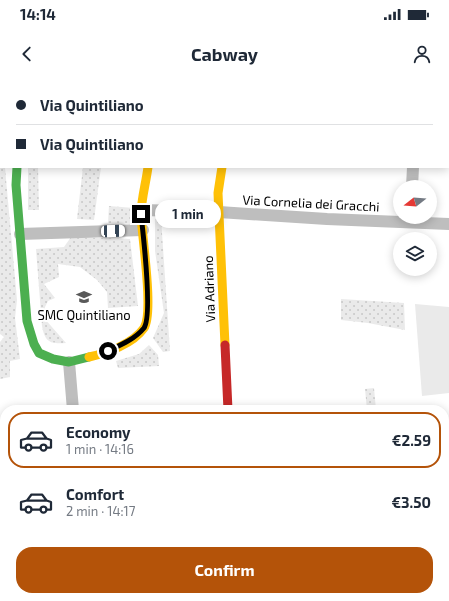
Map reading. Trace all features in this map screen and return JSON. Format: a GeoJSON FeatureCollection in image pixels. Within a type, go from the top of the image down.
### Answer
{"type":"FeatureCollection","features":[{"type":"Feature","properties":{"kind":"street"},"geometry":{"type":"LineString","coordinates":[[17,168],[16,185],[27,321],[34,344],[39,353],[53,359],[69,362],[97,355],[119,346],[133,339],[145,327],[148,316],[148,298],[142,210],[148,168]]}},
{"type":"Feature","properties":{"kind":"street","name":"Via Adriano"},"geometry":{"type":"LineString","coordinates":[[222,168],[218,193],[228,405]]}},
{"type":"Feature","properties":{"kind":"street"},"geometry":{"type":"LineString","coordinates":[[412,180],[413,168]]}},
{"type":"Feature","properties":{"kind":"street","name":"Via Cornelia dei Gracchi"},"geometry":{"type":"LineString","coordinates":[[142,210],[219,212],[327,219],[393,220]]}},
{"type":"Feature","properties":{"kind":"street","name":"Via Cornelia dei Gracchi"},"geometry":{"type":"LineString","coordinates":[[437,223],[449,224]]}},
{"type":"Feature","properties":{"kind":"street"},"geometry":{"type":"LineString","coordinates":[[20,234],[143,230]]}},
{"type":"Feature","properties":{"kind":"street"},"geometry":{"type":"LineString","coordinates":[[69,362],[73,405]]}},
{"type":"Feature","properties":{"kind":"shaded area"},"geometry":{"type":"Polygon","coordinates":[[[0,168],[5,168],[17,300],[15,318],[20,359],[10,361],[10,377],[0,379],[0,342],[4,337],[0,334],[0,168]]]}},
{"type":"Feature","properties":{"kind":"shaded area"},"geometry":{"type":"Polygon","coordinates":[[[28,168],[38,168],[39,210],[28,210],[28,168]]]}},
{"type":"Feature","properties":{"kind":"shaded area"},"geometry":{"type":"Polygon","coordinates":[[[83,168],[101,168],[94,220],[77,219],[83,168]]]}},
{"type":"Feature","properties":{"kind":"shaded area"},"geometry":{"type":"Polygon","coordinates":[[[109,206],[134,208],[132,224],[108,223],[109,206]]]}},
{"type":"Feature","properties":{"kind":"shaded area"},"geometry":{"type":"Polygon","coordinates":[[[161,218],[170,351],[163,352],[153,338],[164,313],[155,251],[155,219],[161,218]]]}},
{"type":"Feature","properties":{"kind":"shaded area"},"geometry":{"type":"Polygon","coordinates":[[[71,237],[130,239],[138,306],[108,308],[107,292],[97,280],[80,267],[58,264],[59,277],[44,284],[55,298],[48,301],[45,307],[44,318],[66,343],[53,343],[47,339],[43,332],[36,249],[64,247],[71,237]]]}},
{"type":"Feature","properties":{"kind":"shaded area"},"geometry":{"type":"Polygon","coordinates":[[[341,299],[404,303],[405,330],[368,323],[341,320],[341,299]]]}},
{"type":"Feature","properties":{"kind":"shaded area"},"geometry":{"type":"Polygon","coordinates":[[[415,304],[449,307],[449,393],[422,396],[415,304]]]}},
{"type":"Feature","properties":{"kind":"shaded area"},"geometry":{"type":"Polygon","coordinates":[[[149,345],[158,355],[159,366],[118,368],[116,361],[139,354],[149,345]]]}},
{"type":"Feature","properties":{"kind":"shaded area"},"geometry":{"type":"Polygon","coordinates":[[[374,388],[376,405],[367,405],[365,389],[374,388]]]}},
{"type":"Feature","properties":{"kind":"traffic: fast"},"geometry":{"type":"LineString","coordinates":[[17,168],[16,185],[27,321],[34,344],[39,353],[53,359],[69,362],[89,357]]}},
{"type":"Feature","properties":{"kind":"traffic: slow"},"geometry":{"type":"LineString","coordinates":[[89,357],[104,353],[127,343],[139,334],[144,328],[147,320],[148,291],[141,215],[148,168]]}},
{"type":"Feature","properties":{"kind":"traffic: slow"},"geometry":{"type":"LineString","coordinates":[[222,168],[218,193],[225,345]]}},
{"type":"Feature","properties":{"kind":"traffic: jam"},"geometry":{"type":"LineString","coordinates":[[225,345],[228,405]]}},
{"type":"Feature","properties":{"kind":"place","name":"SMC Quintiliano"},"geometry":{"type":"Point","coordinates":[84,297]}},
{"type":"Feature","properties":{"kind":"route"},"geometry":{"type":"LineString","coordinates":[[108,351],[133,339],[145,327],[148,316],[148,298],[141,214]]}}]}
